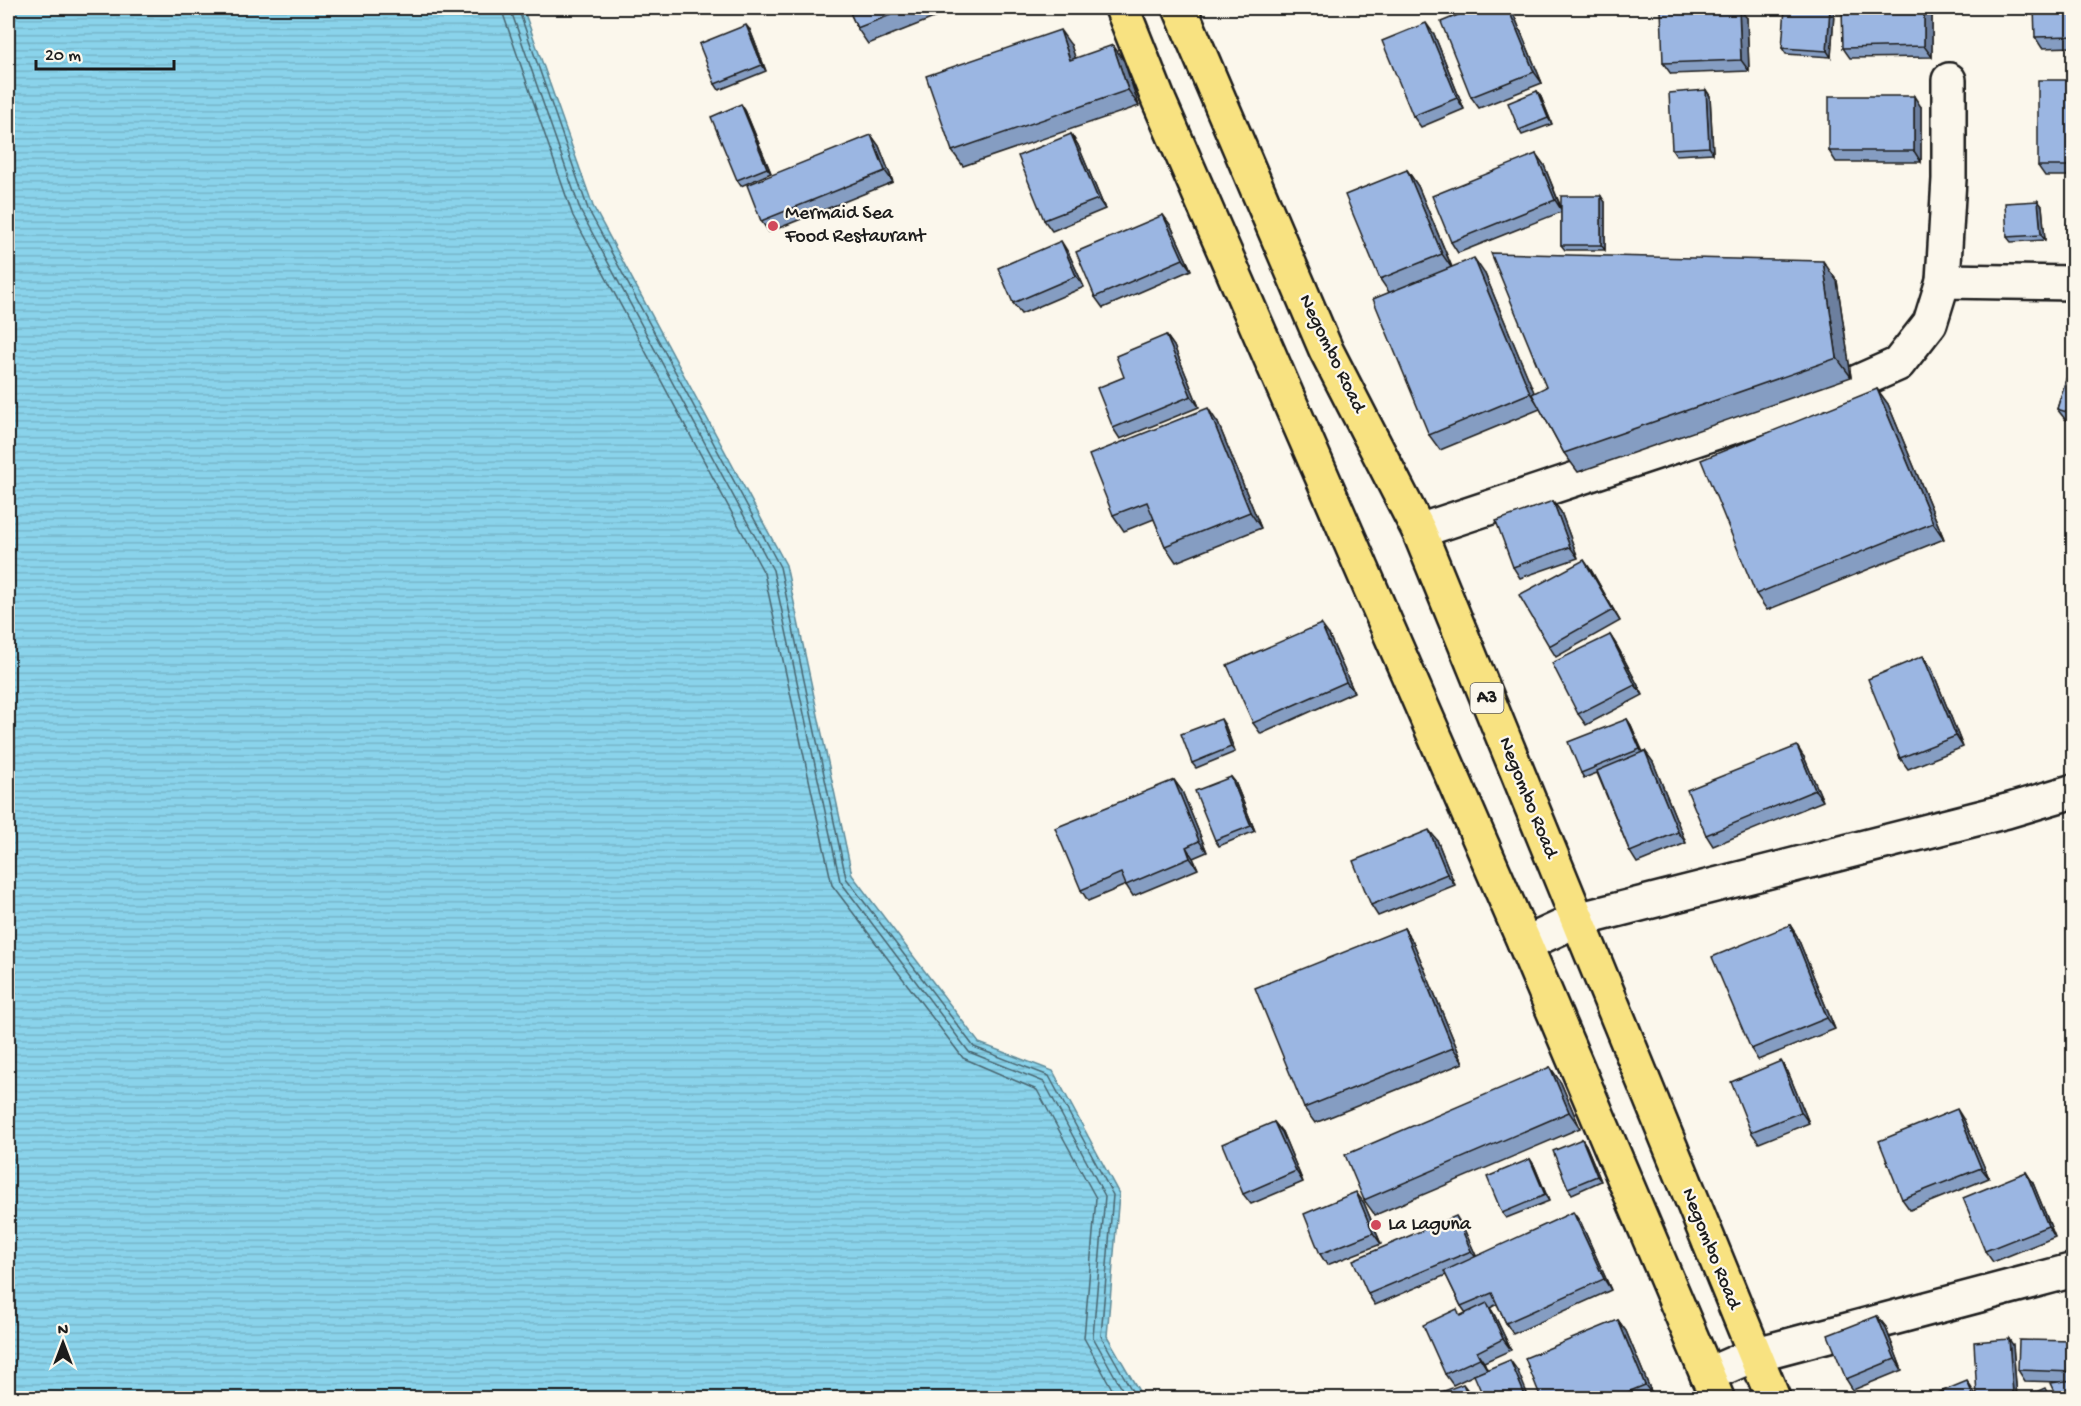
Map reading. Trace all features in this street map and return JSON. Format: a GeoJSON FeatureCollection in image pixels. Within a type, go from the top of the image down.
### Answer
{"type":"FeatureCollection","features":[{"type":"Feature","properties":{"kind":"highway"},"geometry":{"type":"LineString","coordinates":[[1122,8],[1159,100],[1525,944],[1712,1387]]}},
{"type":"Feature","properties":{"kind":"highway","name":"Negombo Road"},"geometry":{"type":"LineString","coordinates":[[1180,8],[1326,350],[1419,531],[1753,1355],[1773,1398]]}},
{"type":"Feature","properties":{"kind":"street"},"geometry":{"type":"LineString","coordinates":[[1419,531],[1828,395],[1898,364],[1930,323],[1943,281],[1949,179],[1949,80]]}},
{"type":"Feature","properties":{"kind":"street"},"geometry":{"type":"LineString","coordinates":[[1943,281],[2073,283]]}},
{"type":"Feature","properties":{"kind":"street"},"geometry":{"type":"LineString","coordinates":[[1525,944],[1577,920],[2007,811],[2073,790]]}},
{"type":"Feature","properties":{"kind":"street"},"geometry":{"type":"LineString","coordinates":[[1712,1387],[1753,1355],[2073,1270]]}},
{"type":"Feature","properties":{"kind":"water"},"geometry":{"type":"Polygon","coordinates":[[[8,8],[523,8],[593,206],[786,565],[852,875],[979,1043],[1053,1071],[1119,1194],[1107,1336],[1143,1398],[8,1398],[8,8]]]}},
{"type":"Feature","properties":{"kind":"building"},"geometry":{"type":"Polygon","coordinates":[[[848,8],[909,8],[857,28],[848,8]]]}},
{"type":"Feature","properties":{"kind":"building"},"geometry":{"type":"Polygon","coordinates":[[[1475,8],[1508,8],[1534,72],[1471,97],[1441,22],[1475,8]]]}},
{"type":"Feature","properties":{"kind":"building"},"geometry":{"type":"Polygon","coordinates":[[[1739,8],[1741,60],[1663,63],[1661,9],[1739,8]]]}},
{"type":"Feature","properties":{"kind":"building"},"geometry":{"type":"Polygon","coordinates":[[[1785,8],[1830,8],[1827,51],[1782,48],[1785,8]]]}},
{"type":"Feature","properties":{"kind":"building"},"geometry":{"type":"Polygon","coordinates":[[[1842,8],[1924,8],[1924,46],[1843,48],[1842,8]]]}},
{"type":"Feature","properties":{"kind":"building"},"geometry":{"type":"Polygon","coordinates":[[[2034,8],[2073,8],[2073,36],[2035,37],[2034,8]]]}},
{"type":"Feature","properties":{"kind":"building"},"geometry":{"type":"Polygon","coordinates":[[[1426,23],[1457,98],[1413,116],[1382,41],[1426,23]]]}},
{"type":"Feature","properties":{"kind":"building"},"geometry":{"type":"Polygon","coordinates":[[[746,25],[762,65],[715,84],[699,44],[746,25]]]}},
{"type":"Feature","properties":{"kind":"building"},"geometry":{"type":"Polygon","coordinates":[[[1060,30],[1070,60],[1113,45],[1128,90],[952,151],[926,76],[1060,30]]]}},
{"type":"Feature","properties":{"kind":"building"},"geometry":{"type":"Polygon","coordinates":[[[2038,80],[2073,80],[2073,166],[2038,166],[2038,80]]]}},
{"type":"Feature","properties":{"kind":"building"},"geometry":{"type":"Polygon","coordinates":[[[1706,90],[1709,147],[1672,149],[1669,93],[1706,90]]]}},
{"type":"Feature","properties":{"kind":"building"},"geometry":{"type":"Polygon","coordinates":[[[1537,91],[1548,118],[1519,130],[1508,103],[1537,91]]]}},
{"type":"Feature","properties":{"kind":"building"},"geometry":{"type":"Polygon","coordinates":[[[1829,96],[1914,96],[1914,151],[1829,151],[1829,96]]]}},
{"type":"Feature","properties":{"kind":"building"},"geometry":{"type":"Polygon","coordinates":[[[741,104],[767,168],[737,180],[711,117],[741,104]]]}},
{"type":"Feature","properties":{"kind":"building"},"geometry":{"type":"Polygon","coordinates":[[[1071,134],[1098,199],[1044,220],[1018,156],[1071,134]]]}},
{"type":"Feature","properties":{"kind":"building"},"geometry":{"type":"Polygon","coordinates":[[[871,135],[885,171],[761,221],[747,185],[871,135]]]}},
{"type":"Feature","properties":{"kind":"building"},"geometry":{"type":"Polygon","coordinates":[[[1536,154],[1555,200],[1451,242],[1432,196],[1536,154]]]}},
{"type":"Feature","properties":{"kind":"building"},"geometry":{"type":"Polygon","coordinates":[[[1407,170],[1442,254],[1380,279],[1345,195],[1407,170]]]}},
{"type":"Feature","properties":{"kind":"building"},"geometry":{"type":"Polygon","coordinates":[[[1561,196],[1601,196],[1601,245],[1561,245],[1561,196]]]}},
{"type":"Feature","properties":{"kind":"building"},"geometry":{"type":"Polygon","coordinates":[[[2038,201],[2041,235],[2007,237],[2005,203],[2038,201]]]}},
{"type":"Feature","properties":{"kind":"building"},"geometry":{"type":"Polygon","coordinates":[[[1163,215],[1183,259],[1095,297],[1076,252],[1163,215]]]}},
{"type":"Feature","properties":{"kind":"building"},"geometry":{"type":"Polygon","coordinates":[[[1061,241],[1076,276],[1013,303],[998,268],[1061,241]]]}},
{"type":"Feature","properties":{"kind":"building"},"geometry":{"type":"Polygon","coordinates":[[[1491,253],[1823,261],[1837,358],[1564,453],[1532,394],[1546,387],[1491,253]]]}},
{"type":"Feature","properties":{"kind":"building"},"geometry":{"type":"Polygon","coordinates":[[[1474,258],[1530,393],[1429,435],[1373,299],[1474,258]]]}},
{"type":"Feature","properties":{"kind":"building"},"geometry":{"type":"Polygon","coordinates":[[[1166,335],[1191,396],[1113,428],[1097,388],[1124,377],[1116,356],[1166,335]]]}},
{"type":"Feature","properties":{"kind":"building"},"geometry":{"type":"Polygon","coordinates":[[[2073,357],[2073,414],[2057,409],[2073,357]]]}},
{"type":"Feature","properties":{"kind":"building"},"geometry":{"type":"Polygon","coordinates":[[[1877,389],[1933,523],[1756,594],[1701,460],[1877,389]]]}},
{"type":"Feature","properties":{"kind":"building"},"geometry":{"type":"Polygon","coordinates":[[[1208,408],[1250,512],[1165,546],[1147,502],[1113,515],[1089,455],[1208,408]]]}},
{"type":"Feature","properties":{"kind":"building"},"geometry":{"type":"Polygon","coordinates":[[[1553,501],[1570,547],[1513,567],[1496,521],[1553,501]]]}},
{"type":"Feature","properties":{"kind":"building"},"geometry":{"type":"Polygon","coordinates":[[[1584,560],[1613,610],[1549,646],[1519,595],[1584,560]]]}},
{"type":"Feature","properties":{"kind":"building"},"geometry":{"type":"Polygon","coordinates":[[[2071,566],[2073,566],[2073,621],[2071,566]]]}},
{"type":"Feature","properties":{"kind":"building"},"geometry":{"type":"Polygon","coordinates":[[[1321,624],[1346,682],[1253,723],[1227,665],[1321,624]]]}},
{"type":"Feature","properties":{"kind":"building"},"geometry":{"type":"Polygon","coordinates":[[[1610,635],[1635,685],[1578,714],[1552,663],[1610,635]]]}},
{"type":"Feature","properties":{"kind":"building"},"geometry":{"type":"Polygon","coordinates":[[[1923,656],[1956,736],[1900,758],[1868,679],[1923,656]]]}},
{"type":"Feature","properties":{"kind":"building"},"geometry":{"type":"Polygon","coordinates":[[[1221,719],[1231,747],[1192,763],[1181,734],[1221,719]]]}},
{"type":"Feature","properties":{"kind":"building"},"geometry":{"type":"Polygon","coordinates":[[[1627,719],[1640,749],[1581,773],[1568,742],[1627,719]]]}},
{"type":"Feature","properties":{"kind":"building"},"geometry":{"type":"Polygon","coordinates":[[[1797,746],[1815,790],[1706,835],[1687,790],[1797,746]]]}},
{"type":"Feature","properties":{"kind":"building"},"geometry":{"type":"Polygon","coordinates":[[[1645,751],[1678,832],[1630,852],[1597,771],[1645,751]]]}},
{"type":"Feature","properties":{"kind":"building"},"geometry":{"type":"Polygon","coordinates":[[[1231,777],[1251,826],[1215,840],[1195,791],[1231,777]]]}},
{"type":"Feature","properties":{"kind":"building"},"geometry":{"type":"Polygon","coordinates":[[[1174,780],[1199,841],[1186,847],[1190,858],[1126,885],[1121,873],[1081,890],[1055,828],[1174,780]]]}},
{"type":"Feature","properties":{"kind":"building"},"geometry":{"type":"Polygon","coordinates":[[[1429,830],[1447,874],[1371,905],[1353,861],[1429,830]]]}},
{"type":"Feature","properties":{"kind":"building"},"geometry":{"type":"Polygon","coordinates":[[[1790,925],[1827,1018],[1751,1049],[1712,957],[1790,925]]]}},
{"type":"Feature","properties":{"kind":"building"},"geometry":{"type":"Polygon","coordinates":[[[1404,928],[1453,1048],[1304,1108],[1255,988],[1404,928]]]}},
{"type":"Feature","properties":{"kind":"building"},"geometry":{"type":"Polygon","coordinates":[[[1781,1061],[1801,1112],[1751,1132],[1731,1082],[1781,1061]]]}},
{"type":"Feature","properties":{"kind":"building"},"geometry":{"type":"Polygon","coordinates":[[[1550,1067],[1569,1112],[1364,1200],[1345,1155],[1550,1067]]]}},
{"type":"Feature","properties":{"kind":"building"},"geometry":{"type":"Polygon","coordinates":[[[1957,1109],[1981,1168],[1902,1199],[1879,1141],[1957,1109]]]}},
{"type":"Feature","properties":{"kind":"building"},"geometry":{"type":"Polygon","coordinates":[[[1274,1122],[1296,1171],[1243,1194],[1222,1144],[1274,1122]]]}},
{"type":"Feature","properties":{"kind":"building"},"geometry":{"type":"Polygon","coordinates":[[[1582,1139],[1597,1176],[1568,1188],[1553,1151],[1582,1139]]]}},
{"type":"Feature","properties":{"kind":"building"},"geometry":{"type":"Polygon","coordinates":[[[1530,1159],[1545,1195],[1502,1213],[1487,1177],[1530,1159]]]}},
{"type":"Feature","properties":{"kind":"building"},"geometry":{"type":"Polygon","coordinates":[[[2026,1172],[2048,1226],[1985,1251],[1963,1198],[2026,1172]]]}},
{"type":"Feature","properties":{"kind":"building"},"geometry":{"type":"Polygon","coordinates":[[[1356,1192],[1373,1233],[1320,1254],[1304,1214],[1356,1192]]]}},
{"type":"Feature","properties":{"kind":"building"},"geometry":{"type":"Polygon","coordinates":[[[1573,1212],[1604,1279],[1506,1323],[1492,1293],[1461,1306],[1444,1271],[1573,1212]]]}},
{"type":"Feature","properties":{"kind":"building"},"geometry":{"type":"Polygon","coordinates":[[[1456,1216],[1471,1251],[1368,1294],[1353,1260],[1456,1216]]]}},
{"type":"Feature","properties":{"kind":"building"},"geometry":{"type":"Polygon","coordinates":[[[1487,1303],[1503,1339],[1477,1352],[1480,1358],[1445,1374],[1423,1325],[1457,1309],[1460,1316],[1487,1303]]]}},
{"type":"Feature","properties":{"kind":"building"},"geometry":{"type":"Polygon","coordinates":[[[1877,1316],[1895,1359],[1846,1379],[1828,1335],[1877,1316]]]}},
{"type":"Feature","properties":{"kind":"building"},"geometry":{"type":"Polygon","coordinates":[[[1618,1320],[1645,1385],[1613,1398],[1541,1398],[1525,1358],[1618,1320]]]}},
{"type":"Feature","properties":{"kind":"building"},"geometry":{"type":"Polygon","coordinates":[[[2009,1339],[2013,1394],[1977,1396],[1974,1342],[2009,1339]]]}},
{"type":"Feature","properties":{"kind":"building"},"geometry":{"type":"Polygon","coordinates":[[[2019,1340],[2073,1341],[2073,1372],[2018,1370],[2019,1340]]]}},
{"type":"Feature","properties":{"kind":"building"},"geometry":{"type":"Polygon","coordinates":[[[1510,1360],[1526,1398],[1484,1398],[1474,1375],[1510,1360]]]}},
{"type":"Feature","properties":{"kind":"building"},"geometry":{"type":"Polygon","coordinates":[[[2073,1380],[2073,1398],[2058,1398],[2051,1383],[2073,1380]]]}},
{"type":"Feature","properties":{"kind":"building"},"geometry":{"type":"Polygon","coordinates":[[[1967,1381],[1974,1398],[1926,1398],[1967,1381]]]}},
{"type":"Feature","properties":{"kind":"building"},"geometry":{"type":"Polygon","coordinates":[[[1463,1384],[1469,1398],[1428,1397],[1463,1384]]]}},
{"type":"Feature","properties":{"kind":"building"},"geometry":{"type":"Polygon","coordinates":[[[2045,1388],[2050,1398],[2022,1398],[2045,1388]]]}},
{"type":"Feature","properties":{"kind":"place","name":"Mermaid Sea Food Restaurant"},"geometry":{"type":"Point","coordinates":[773,226]}},
{"type":"Feature","properties":{"kind":"place","name":"La Laguna"},"geometry":{"type":"Point","coordinates":[1376,1225]}}]}
